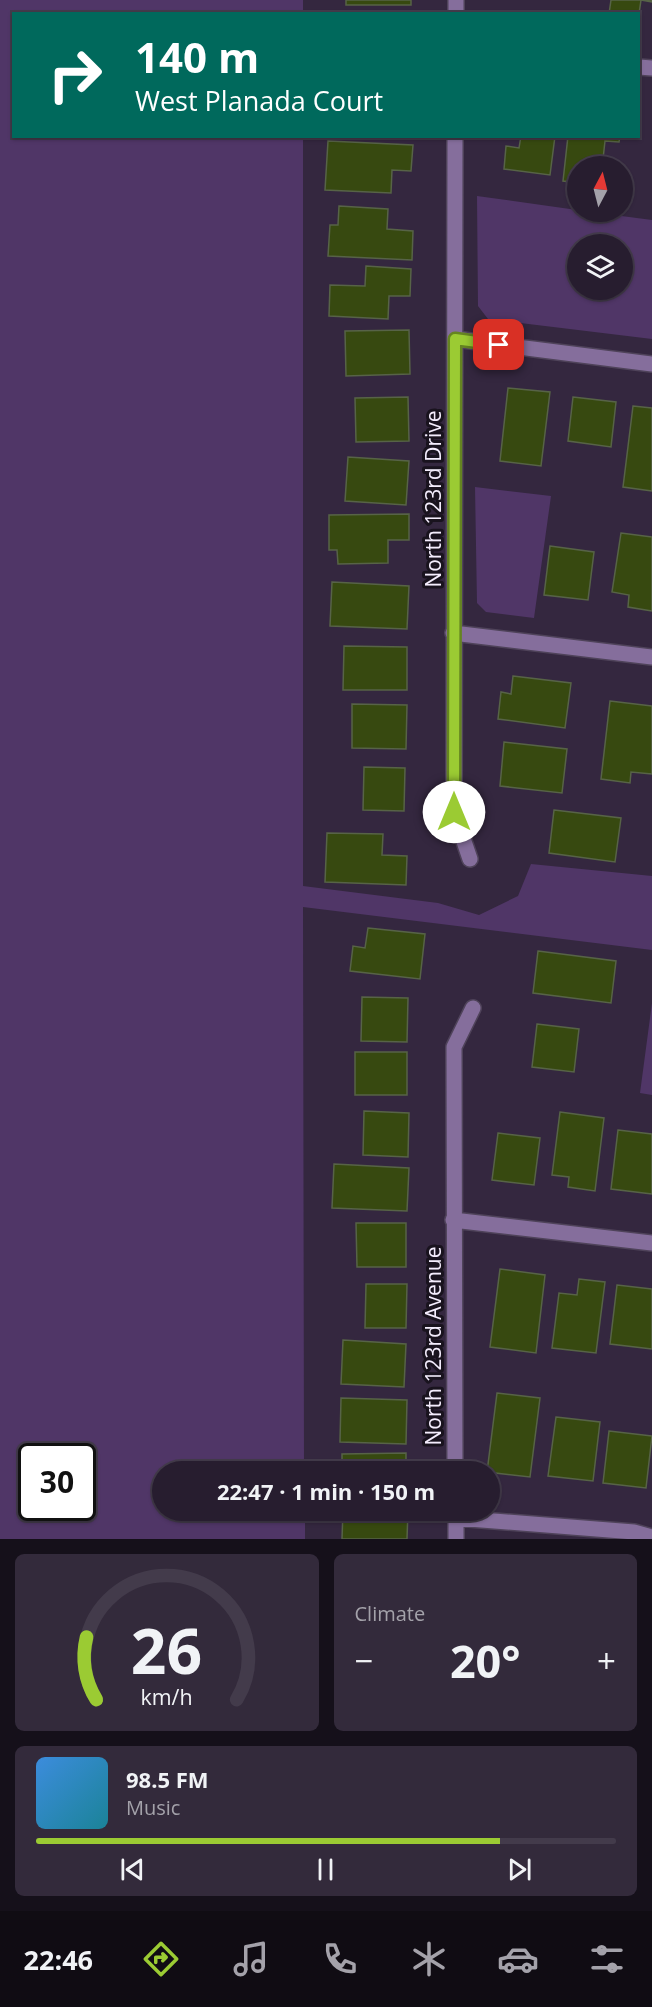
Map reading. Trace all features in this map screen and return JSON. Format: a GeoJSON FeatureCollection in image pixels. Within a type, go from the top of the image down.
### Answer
{"type":"FeatureCollection","features":[{"type":"Feature","properties":{"kind":"street","name":"North 123rd Drive"},"geometry":{"type":"LineString","coordinates":[[455,138],[454,812],[470,859]]}},
{"type":"Feature","properties":{"kind":"street"},"geometry":{"type":"LineString","coordinates":[[455,339],[652,364]]}},
{"type":"Feature","properties":{"kind":"street"},"geometry":{"type":"LineString","coordinates":[[453,633],[652,657]]}},
{"type":"Feature","properties":{"kind":"street","name":"North 123rd Avenue"},"geometry":{"type":"LineString","coordinates":[[455,1461],[454,1047],[473,1008]]}},
{"type":"Feature","properties":{"kind":"street"},"geometry":{"type":"LineString","coordinates":[[453,1220],[652,1243]]}},
{"type":"Feature","properties":{"kind":"street"},"geometry":{"type":"LineString","coordinates":[[500,1518],[634,1532],[652,1537]]}},
{"type":"Feature","properties":{"kind":"street"},"geometry":{"type":"LineString","coordinates":[[456,1521],[456,1539]]}},
{"type":"Feature","properties":{"kind":"shaded area"},"geometry":{"type":"Polygon","coordinates":[[[0,0],[303,0],[303,12],[12,12],[12,138],[303,138],[303,886],[438,903],[479,915],[518,896],[531,864],[652,876],[652,950],[303,907],[304,1461],[152,1461],[152,1521],[305,1521],[305,1539],[0,1539],[0,0]]]}},
{"type":"Feature","properties":{"kind":"shaded area"},"geometry":{"type":"Polygon","coordinates":[[[477,196],[567,209],[567,222],[633,222],[633,218],[652,220],[652,339],[488,319],[478,306],[477,196]]]}},
{"type":"Feature","properties":{"kind":"shaded area"},"geometry":{"type":"Polygon","coordinates":[[[475,487],[551,496],[534,618],[486,612],[477,603],[475,487]]]}},
{"type":"Feature","properties":{"kind":"shaded area"},"geometry":{"type":"Polygon","coordinates":[[[652,1003],[652,1095],[640,1093],[652,1003]]]}},
{"type":"Feature","properties":{"kind":"building"},"geometry":{"type":"Polygon","coordinates":[[[346,0],[411,0],[411,5],[346,5],[346,0]]]}},
{"type":"Feature","properties":{"kind":"building"},"geometry":{"type":"Polygon","coordinates":[[[611,0],[641,0],[639,12],[609,12],[611,0]]]}},
{"type":"Feature","properties":{"kind":"building"},"geometry":{"type":"Polygon","coordinates":[[[521,138],[555,138],[550,175],[504,169],[506,146],[519,148],[521,138]]]}},
{"type":"Feature","properties":{"kind":"building"},"geometry":{"type":"Polygon","coordinates":[[[568,138],[620,138],[619,142],[605,141],[603,156],[567,156],[567,182],[563,181],[568,138]]]}},
{"type":"Feature","properties":{"kind":"building"},"geometry":{"type":"Polygon","coordinates":[[[328,141],[413,145],[411,171],[392,170],[391,193],[325,190],[328,141]]]}},
{"type":"Feature","properties":{"kind":"building"},"geometry":{"type":"Polygon","coordinates":[[[339,206],[388,209],[387,229],[413,231],[412,260],[328,256],[330,225],[338,225],[339,206]]]}},
{"type":"Feature","properties":{"kind":"building"},"geometry":{"type":"Polygon","coordinates":[[[366,266],[411,269],[410,296],[389,296],[388,319],[329,316],[330,285],[365,286],[366,266]]]}},
{"type":"Feature","properties":{"kind":"building"},"geometry":{"type":"Polygon","coordinates":[[[409,330],[410,374],[346,376],[345,331],[409,330]]]}},
{"type":"Feature","properties":{"kind":"building"},"geometry":{"type":"Polygon","coordinates":[[[508,388],[550,392],[541,466],[500,461],[508,388]]]}},
{"type":"Feature","properties":{"kind":"building"},"geometry":{"type":"Polygon","coordinates":[[[408,397],[409,441],[356,442],[355,398],[408,397]]]}},
{"type":"Feature","properties":{"kind":"building"},"geometry":{"type":"Polygon","coordinates":[[[573,397],[616,402],[611,447],[568,441],[573,397]]]}},
{"type":"Feature","properties":{"kind":"building"},"geometry":{"type":"Polygon","coordinates":[[[633,406],[652,408],[652,491],[623,487],[633,406]]]}},
{"type":"Feature","properties":{"kind":"building"},"geometry":{"type":"Polygon","coordinates":[[[348,457],[409,461],[406,505],[345,501],[348,457]]]}},
{"type":"Feature","properties":{"kind":"building"},"geometry":{"type":"Polygon","coordinates":[[[409,514],[409,540],[388,540],[388,563],[338,564],[337,550],[329,550],[329,515],[409,514]]]}},
{"type":"Feature","properties":{"kind":"building"},"geometry":{"type":"Polygon","coordinates":[[[621,533],[652,537],[652,611],[628,607],[629,595],[612,592],[621,533]]]}},
{"type":"Feature","properties":{"kind":"building"},"geometry":{"type":"Polygon","coordinates":[[[550,546],[594,552],[588,600],[544,595],[550,546]]]}},
{"type":"Feature","properties":{"kind":"building"},"geometry":{"type":"Polygon","coordinates":[[[332,582],[409,586],[407,629],[330,626],[332,582]]]}},
{"type":"Feature","properties":{"kind":"building"},"geometry":{"type":"Polygon","coordinates":[[[344,646],[407,647],[407,690],[343,690],[344,646]]]}},
{"type":"Feature","properties":{"kind":"building"},"geometry":{"type":"Polygon","coordinates":[[[513,676],[571,683],[565,728],[498,719],[501,692],[511,694],[513,676]]]}},
{"type":"Feature","properties":{"kind":"building"},"geometry":{"type":"Polygon","coordinates":[[[610,701],[652,706],[652,774],[631,772],[630,783],[601,779],[610,701]]]}},
{"type":"Feature","properties":{"kind":"building"},"geometry":{"type":"Polygon","coordinates":[[[352,704],[407,705],[406,749],[352,748],[352,704]]]}},
{"type":"Feature","properties":{"kind":"building"},"geometry":{"type":"Polygon","coordinates":[[[504,742],[567,749],[562,793],[500,786],[504,742]]]}},
{"type":"Feature","properties":{"kind":"building"},"geometry":{"type":"Polygon","coordinates":[[[364,767],[405,768],[404,811],[363,810],[364,767]]]}},
{"type":"Feature","properties":{"kind":"building"},"geometry":{"type":"Polygon","coordinates":[[[554,810],[621,818],[615,862],[549,853],[554,810]]]}},
{"type":"Feature","properties":{"kind":"building"},"geometry":{"type":"Polygon","coordinates":[[[327,833],[383,834],[382,855],[407,856],[406,885],[325,882],[327,833]]]}},
{"type":"Feature","properties":{"kind":"building"},"geometry":{"type":"Polygon","coordinates":[[[368,928],[425,934],[420,979],[350,971],[353,946],[365,948],[368,928]]]}},
{"type":"Feature","properties":{"kind":"building"},"geometry":{"type":"Polygon","coordinates":[[[538,951],[616,961],[611,1003],[533,993],[538,951]]]}},
{"type":"Feature","properties":{"kind":"building"},"geometry":{"type":"Polygon","coordinates":[[[362,997],[408,998],[407,1042],[361,1041],[362,997]]]}},
{"type":"Feature","properties":{"kind":"building"},"geometry":{"type":"Polygon","coordinates":[[[537,1024],[579,1029],[574,1072],[532,1067],[537,1024]]]}},
{"type":"Feature","properties":{"kind":"building"},"geometry":{"type":"Polygon","coordinates":[[[355,1052],[407,1052],[407,1095],[355,1095],[355,1052]]]}},
{"type":"Feature","properties":{"kind":"building"},"geometry":{"type":"Polygon","coordinates":[[[364,1111],[409,1113],[408,1157],[363,1155],[364,1111]]]}},
{"type":"Feature","properties":{"kind":"building"},"geometry":{"type":"Polygon","coordinates":[[[560,1112],[604,1118],[595,1191],[568,1187],[569,1177],[552,1175],[560,1112]]]}},
{"type":"Feature","properties":{"kind":"building"},"geometry":{"type":"Polygon","coordinates":[[[618,1130],[652,1134],[652,1194],[611,1189],[618,1130]]]}},
{"type":"Feature","properties":{"kind":"building"},"geometry":{"type":"Polygon","coordinates":[[[498,1133],[540,1138],[534,1185],[492,1180],[498,1133]]]}},
{"type":"Feature","properties":{"kind":"building"},"geometry":{"type":"Polygon","coordinates":[[[334,1164],[409,1168],[407,1211],[332,1208],[334,1164]]]}},
{"type":"Feature","properties":{"kind":"building"},"geometry":{"type":"Polygon","coordinates":[[[356,1223],[406,1223],[406,1267],[357,1267],[356,1223]]]}},
{"type":"Feature","properties":{"kind":"building"},"geometry":{"type":"Polygon","coordinates":[[[500,1269],[545,1275],[536,1353],[490,1347],[500,1269]]]}},
{"type":"Feature","properties":{"kind":"building"},"geometry":{"type":"Polygon","coordinates":[[[579,1279],[605,1282],[596,1353],[552,1348],[559,1293],[577,1295],[579,1279]]]}},
{"type":"Feature","properties":{"kind":"building"},"geometry":{"type":"Polygon","coordinates":[[[366,1284],[407,1284],[406,1328],[365,1328],[366,1284]]]}},
{"type":"Feature","properties":{"kind":"building"},"geometry":{"type":"Polygon","coordinates":[[[617,1285],[652,1289],[652,1349],[610,1344],[617,1285]]]}},
{"type":"Feature","properties":{"kind":"building"},"geometry":{"type":"Polygon","coordinates":[[[343,1340],[406,1344],[404,1387],[341,1384],[343,1340]]]}},
{"type":"Feature","properties":{"kind":"building"},"geometry":{"type":"Polygon","coordinates":[[[497,1393],[540,1398],[530,1477],[500,1474],[500,1461],[488,1461],[497,1393]]]}},
{"type":"Feature","properties":{"kind":"building"},"geometry":{"type":"Polygon","coordinates":[[[341,1398],[407,1400],[406,1444],[340,1442],[341,1398]]]}},
{"type":"Feature","properties":{"kind":"building"},"geometry":{"type":"Polygon","coordinates":[[[556,1417],[600,1422],[593,1481],[548,1476],[556,1417]]]}},
{"type":"Feature","properties":{"kind":"building"},"geometry":{"type":"Polygon","coordinates":[[[609,1431],[652,1436],[646,1488],[603,1483],[609,1431]]]}},
{"type":"Feature","properties":{"kind":"building"},"geometry":{"type":"Polygon","coordinates":[[[406,1453],[406,1461],[342,1461],[342,1454],[406,1453]]]}},
{"type":"Feature","properties":{"kind":"building"},"geometry":{"type":"Polygon","coordinates":[[[343,1521],[408,1521],[407,1539],[342,1539],[343,1521]]]}},
{"type":"Feature","properties":{"kind":"route"},"geometry":{"type":"LineString","coordinates":[[454,812],[455,339],[499,345]]}}]}
